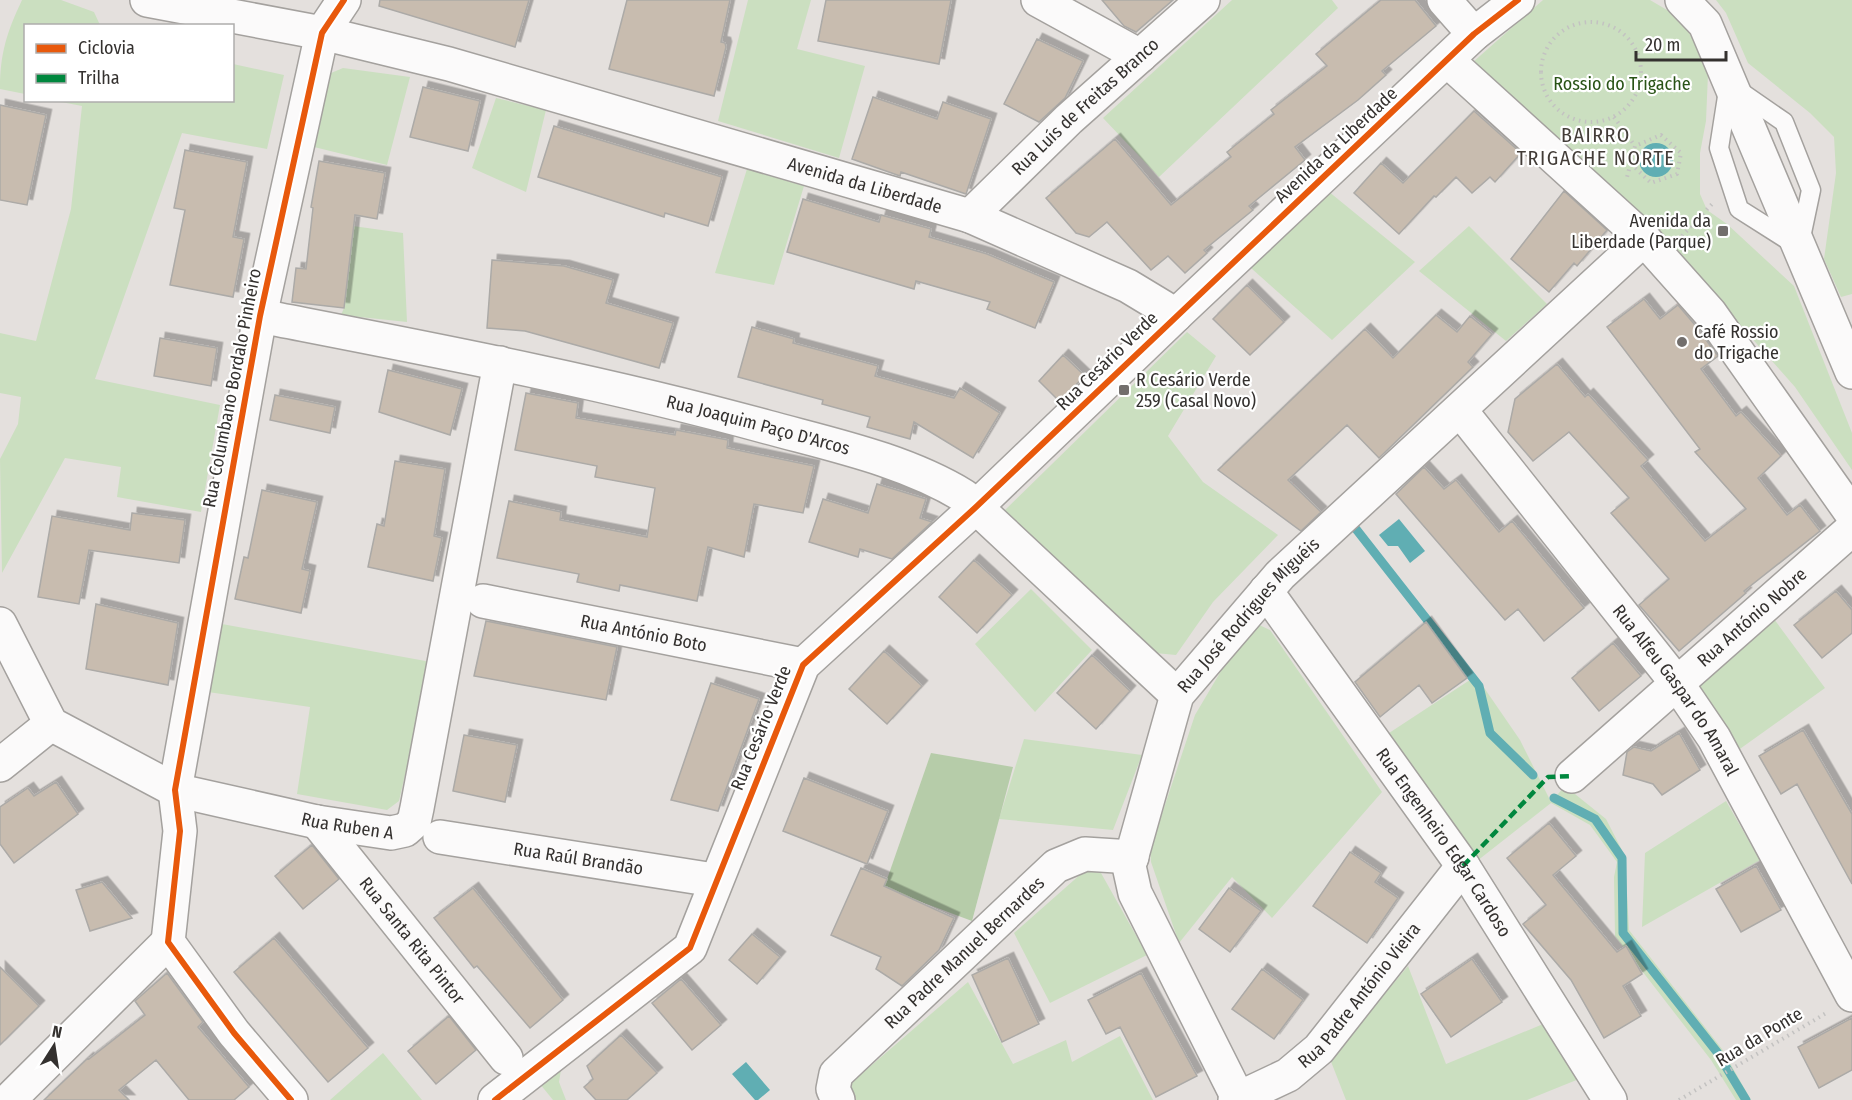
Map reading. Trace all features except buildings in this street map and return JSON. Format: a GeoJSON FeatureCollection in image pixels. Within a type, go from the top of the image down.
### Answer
{"type":"FeatureCollection","features":[{"type":"Feature","properties":{"kind":"street","name":"Rua Columbano Bordalo Pinheiro"},"geometry":{"type":"LineString","coordinates":[[168,942],[180,831],[175,790],[202,623],[260,316],[322,33],[344,0]]}},
{"type":"Feature","properties":{"kind":"street"},"geometry":{"type":"LineString","coordinates":[[1038,0],[1140,56]]}},
{"type":"Feature","properties":{"kind":"street","name":"Rua Luís de Freitas Branco"},"geometry":{"type":"LineString","coordinates":[[970,216],[1069,119],[1203,0]]}},
{"type":"Feature","properties":{"kind":"street"},"geometry":{"type":"LineString","coordinates":[[1444,0],[1474,34]]}},
{"type":"Feature","properties":{"kind":"street","name":"Avenida da Liberdade"},"geometry":{"type":"LineString","coordinates":[[156,1],[322,33],[449,64],[970,216],[1128,286],[1176,315],[1448,61],[1474,34],[1518,0]]}},
{"type":"Feature","properties":{"kind":"street"},"geometry":{"type":"LineString","coordinates":[[1682,0],[1705,24],[1852,372]]}},
{"type":"Feature","properties":{"kind":"street"},"geometry":{"type":"LineString","coordinates":[[1448,61],[1613,210],[1710,313],[1852,514]]}},
{"type":"Feature","properties":{"kind":"street","name":"Rua José Rodrigues Miguéis"},"geometry":{"type":"LineString","coordinates":[[1238,1099],[1135,892],[1130,866],[1177,695],[1266,591],[1460,410],[1652,249]]}},
{"type":"Feature","properties":{"kind":"street","name":"Rua Cesário Verde"},"geometry":{"type":"LineString","coordinates":[[495,1100],[519,1073],[690,948],[714,880],[803,665],[976,507],[1176,315]]}},
{"type":"Feature","properties":{"kind":"street","name":"Rua Joaquim Paço D'Arcos"},"geometry":{"type":"LineString","coordinates":[[260,316],[500,363],[700,408],[850,449],[946,485],[976,507],[1177,695]]}},
{"type":"Feature","properties":{"kind":"street","name":"Rua Ruben A"},"geometry":{"type":"LineString","coordinates":[[51,724],[175,790],[317,822],[391,834],[405,830],[414,822],[500,363]]}},
{"type":"Feature","properties":{"kind":"street","name":"Rua Alfeu Gaspar do Amaral"},"geometry":{"type":"LineString","coordinates":[[1460,410],[1676,681],[1714,738],[1842,1002]]}},
{"type":"Feature","properties":{"kind":"street","name":"Rua António Nobre"},"geometry":{"type":"LineString","coordinates":[[1572,776],[1676,681],[1852,529]]}},
{"type":"Feature","properties":{"kind":"street","name":"Rua Engenheiro Edgar Cardoso"},"geometry":{"type":"LineString","coordinates":[[1266,591],[1463,866],[1610,1100]]}},
{"type":"Feature","properties":{"kind":"street","name":"Rua António Boto"},"geometry":{"type":"LineString","coordinates":[[483,601],[803,665]]}},
{"type":"Feature","properties":{"kind":"street"},"geometry":{"type":"LineString","coordinates":[[0,624],[51,724],[0,765]]}},
{"type":"Feature","properties":{"kind":"street","name":"Rua Santa Rita Pintor"},"geometry":{"type":"LineString","coordinates":[[317,822],[519,1073]]}},
{"type":"Feature","properties":{"kind":"street","name":"Rua Raúl Brandão"},"geometry":{"type":"LineString","coordinates":[[440,837],[714,880]]}},
{"type":"Feature","properties":{"kind":"street","name":"Rua Padre Manuel Bernardes"},"geometry":{"type":"LineString","coordinates":[[838,1100],[833,1089],[836,1074],[1056,866],[1085,854],[1132,857]]}},
{"type":"Feature","properties":{"kind":"street","name":"Rua Padre António Vieira"},"geometry":{"type":"LineString","coordinates":[[1238,1099],[1288,1075],[1319,1049],[1463,866]]}},
{"type":"Feature","properties":{"kind":"street"},"geometry":{"type":"LineString","coordinates":[[9,1100],[168,942],[234,1033],[291,1100]]}},
{"type":"Feature","properties":{"kind":"lane"},"geometry":{"type":"LineString","coordinates":[[1729,84],[1719,148],[1739,209],[1799,247]]}},
{"type":"Feature","properties":{"kind":"path"},"geometry":{"type":"LineString","coordinates":[[1590,21],[1607,24],[1622,32],[1634,44],[1641,60],[1642,77],[1638,93],[1628,107],[1614,117],[1599,123],[1582,122],[1567,117],[1554,106],[1545,93],[1540,77],[1541,60],[1548,45],[1559,33],[1573,25],[1590,21]]}},
{"type":"Feature","properties":{"kind":"path"},"geometry":{"type":"LineString","coordinates":[[1614,117],[1635,146]]}},
{"type":"Feature","properties":{"kind":"path"},"geometry":{"type":"LineString","coordinates":[[1630,164],[1652,183],[1677,174],[1681,153],[1661,135],[1635,146]]}},
{"type":"Feature","properties":{"kind":"path"},"geometry":{"type":"LineString","coordinates":[[1613,210],[1620,200],[1635,146]]}},
{"type":"Feature","properties":{"kind":"path"},"geometry":{"type":"LineString","coordinates":[[1652,249],[1731,183]]}},
{"type":"Feature","properties":{"kind":"green space"},"geometry":{"type":"Polygon","coordinates":[[[22,0],[61,0],[94,12],[100,24],[24,24],[24,94],[0,89],[1,64],[12,22],[22,0]]]}},
{"type":"Feature","properties":{"kind":"green space"},"geometry":{"type":"Polygon","coordinates":[[[748,0],[811,0],[797,49],[865,66],[839,158],[718,121],[748,0]]]}},
{"type":"Feature","properties":{"kind":"green space"},"geometry":{"type":"Polygon","coordinates":[[[1232,0],[1332,0],[1338,8],[1159,177],[1103,118],[1232,0]]]}},
{"type":"Feature","properties":{"kind":"green space","name":"Rossio do Trigache"},"geometry":{"type":"Polygon","coordinates":[[[1543,0],[1650,0],[1679,17],[1696,44],[1708,74],[1706,121],[1700,153],[1700,194],[1707,210],[1727,224],[1794,286],[1852,433],[1852,470],[1795,387],[1686,264],[1538,121],[1472,63],[1543,0]]]}},
{"type":"Feature","properties":{"kind":"green space"},"geometry":{"type":"Polygon","coordinates":[[[1716,0],[1852,0],[1852,294],[1841,297],[1824,259],[1836,173],[1834,137],[1810,113],[1748,63],[1726,13],[1716,0]]]}},
{"type":"Feature","properties":{"kind":"green space"},"geometry":{"type":"Polygon","coordinates":[[[234,64],[284,75],[267,149],[182,133],[95,379],[220,405],[201,512],[117,497],[121,467],[65,458],[2,573],[0,459],[18,424],[21,397],[0,393],[0,333],[36,341],[71,209],[82,106],[61,102],[234,102],[234,64]]]}},
{"type":"Feature","properties":{"kind":"green space"},"geometry":{"type":"Polygon","coordinates":[[[343,68],[410,77],[387,165],[310,146],[323,83],[331,73],[343,68]]]}},
{"type":"Feature","properties":{"kind":"green space"},"geometry":{"type":"Polygon","coordinates":[[[496,98],[546,110],[526,192],[472,168],[496,98]]]}},
{"type":"Feature","properties":{"kind":"green space"},"geometry":{"type":"Polygon","coordinates":[[[747,169],[804,186],[774,285],[715,273],[747,169]]]}},
{"type":"Feature","properties":{"kind":"green space"},"geometry":{"type":"Polygon","coordinates":[[[1328,191],[1415,262],[1332,340],[1251,268],[1328,191]]]}},
{"type":"Feature","properties":{"kind":"green space"},"geometry":{"type":"Polygon","coordinates":[[[353,226],[403,233],[407,322],[341,315],[344,308],[353,226]]]}},
{"type":"Feature","properties":{"kind":"green space"},"geometry":{"type":"Polygon","coordinates":[[[1469,226],[1547,304],[1506,341],[1419,271],[1469,226]]]}},
{"type":"Feature","properties":{"kind":"green space"},"geometry":{"type":"Polygon","coordinates":[[[1187,332],[1216,356],[1168,436],[1203,482],[1278,535],[1213,602],[1176,655],[1155,653],[1004,511],[1187,332]]]}},
{"type":"Feature","properties":{"kind":"green space"},"geometry":{"type":"Polygon","coordinates":[[[1031,589],[1092,650],[1035,712],[975,644],[1031,589]]]}},
{"type":"Feature","properties":{"kind":"green space"},"geometry":{"type":"Polygon","coordinates":[[[1774,619],[1825,688],[1737,751],[1695,682],[1774,619]]]}},
{"type":"Feature","properties":{"kind":"green space"},"geometry":{"type":"Polygon","coordinates":[[[222,624],[431,662],[399,801],[387,810],[297,794],[310,707],[208,692],[222,624]]]}},
{"type":"Feature","properties":{"kind":"green space"},"geometry":{"type":"Polygon","coordinates":[[[1257,624],[1270,630],[1382,792],[1272,918],[1232,877],[1179,943],[1151,862],[1150,850],[1195,715],[1247,627],[1257,624]]]}},
{"type":"Feature","properties":{"kind":"green space"},"geometry":{"type":"Polygon","coordinates":[[[1476,676],[1520,740],[1551,802],[1565,786],[1606,819],[1625,856],[1629,930],[1722,1049],[1751,1100],[1736,1100],[1711,1060],[1615,936],[1614,877],[1617,862],[1590,825],[1551,803],[1477,861],[1386,735],[1476,676]]]}},
{"type":"Feature","properties":{"kind":"green space"},"geometry":{"type":"Polygon","coordinates":[[[1024,739],[1142,755],[1113,830],[999,819],[1024,739]]]}},
{"type":"Feature","properties":{"kind":"green space"},"geometry":{"type":"Polygon","coordinates":[[[931,753],[1013,767],[972,921],[884,888],[931,753]]]}},
{"type":"Feature","properties":{"kind":"green space"},"geometry":{"type":"Polygon","coordinates":[[[1726,801],[1760,860],[1642,927],[1645,853],[1726,801]]]}},
{"type":"Feature","properties":{"kind":"green space"},"geometry":{"type":"Polygon","coordinates":[[[1091,871],[1101,873],[1147,955],[1050,1003],[1014,933],[1082,873],[1091,871]]]}},
{"type":"Feature","properties":{"kind":"green space"},"geometry":{"type":"Polygon","coordinates":[[[1408,966],[1446,1064],[1548,1022],[1579,1079],[1527,1100],[1346,1100],[1330,1059],[1408,966]]]}},
{"type":"Feature","properties":{"kind":"green space"},"geometry":{"type":"Polygon","coordinates":[[[968,982],[1013,1064],[1066,1040],[1072,1062],[1120,1036],[1153,1100],[856,1100],[851,1090],[851,1083],[968,982]]]}},
{"type":"Feature","properties":{"kind":"green space"},"geometry":{"type":"Polygon","coordinates":[[[383,1053],[422,1100],[330,1100],[383,1053]]]}},
{"type":"Feature","properties":{"kind":"green space"},"geometry":{"type":"Polygon","coordinates":[[[561,1070],[559,1082],[566,1100],[553,1100],[540,1084],[561,1070]]]}},
{"type":"Feature","properties":{"kind":"water"},"geometry":{"type":"Polygon","coordinates":[[[1656,143],[1668,148],[1673,160],[1668,172],[1656,177],[1644,172],[1639,160],[1644,148],[1656,143]]]}},
{"type":"Feature","properties":{"kind":"water"},"geometry":{"type":"Polygon","coordinates":[[[1399,519],[1425,551],[1410,563],[1398,546],[1388,546],[1379,535],[1399,519]]]}},
{"type":"Feature","properties":{"kind":"water"},"geometry":{"type":"Polygon","coordinates":[[[746,1062],[770,1090],[758,1100],[755,1100],[732,1074],[746,1062]]]}},
{"type":"Feature","properties":{"kind":"waterway"},"geometry":{"type":"LineString","coordinates":[[1356,529],[1479,686],[1490,733],[1533,775]]}},
{"type":"Feature","properties":{"kind":"waterway"},"geometry":{"type":"LineString","coordinates":[[1554,798],[1595,819],[1622,858],[1623,933],[1717,1052],[1746,1100]]}},
{"type":"Feature","properties":{"kind":"marked path"},"geometry":{"type":"LineString","coordinates":[[1463,866],[1548,777],[1572,776]]}},
{"type":"Feature","properties":{"kind":"cycle path"},"geometry":{"type":"LineString","coordinates":[[291,1100],[234,1033],[168,942],[180,831],[175,790],[260,316],[322,33],[344,0]]}},
{"type":"Feature","properties":{"kind":"cycle path"},"geometry":{"type":"LineString","coordinates":[[495,1100],[690,948],[803,665],[976,507],[1474,34],[1518,0]]}},
{"type":"Feature","properties":{"kind":"place","name":"Avenida da Liberdade (Parque)"},"geometry":{"type":"Point","coordinates":[1723,231]}},
{"type":"Feature","properties":{"kind":"place","name":"Café Rossio do Trigache"},"geometry":{"type":"Point","coordinates":[1682,342]}},
{"type":"Feature","properties":{"kind":"place","name":"R Cesário Verde 259 (Casal Novo)"},"geometry":{"type":"Point","coordinates":[1124,390]}},
{"type":"Feature","properties":{"kind":"district","name":"BAIRRO TRIGACHE NORTE"},"geometry":{"type":"Point","coordinates":[1596,146]}}]}
